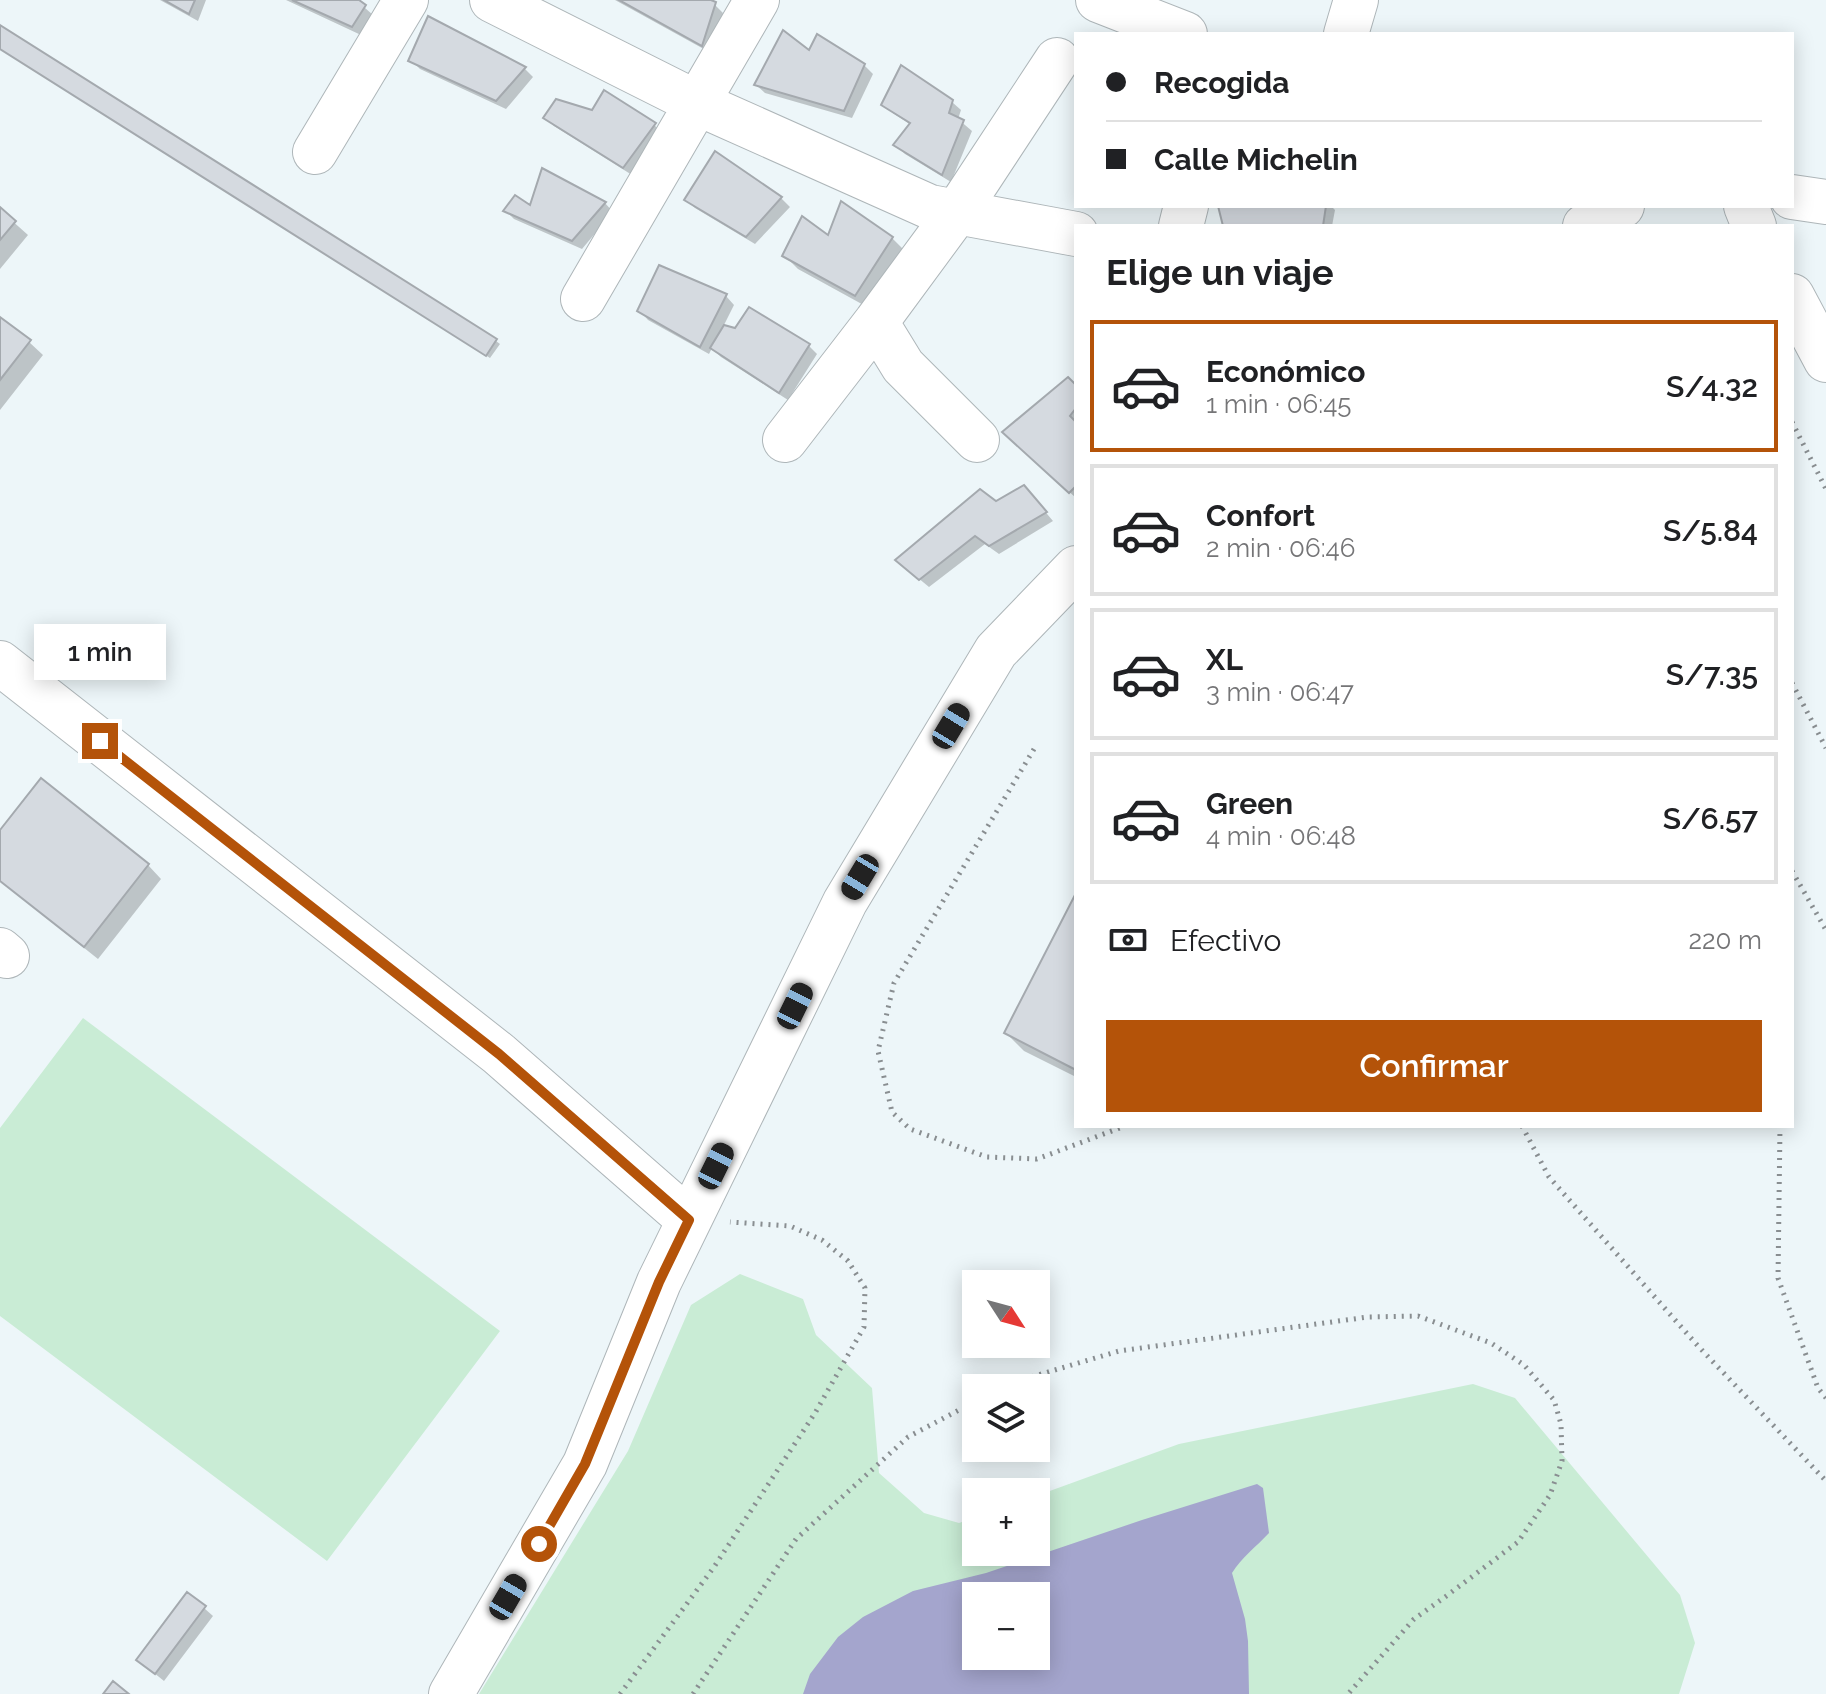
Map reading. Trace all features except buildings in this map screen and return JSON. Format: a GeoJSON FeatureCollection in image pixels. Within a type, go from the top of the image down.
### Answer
{"type":"FeatureCollection","features":[{"type":"Feature","properties":{"kind":"street"},"geometry":{"type":"LineString","coordinates":[[315,152],[406,0]]}},
{"type":"Feature","properties":{"kind":"street"},"geometry":{"type":"LineString","coordinates":[[492,0],[697,103],[930,207],[1074,234]]}},
{"type":"Feature","properties":{"kind":"street"},"geometry":{"type":"LineString","coordinates":[[583,299],[757,0]]}},
{"type":"Feature","properties":{"kind":"street"},"geometry":{"type":"LineString","coordinates":[[1098,0],[1180,32]]}},
{"type":"Feature","properties":{"kind":"street"},"geometry":{"type":"LineString","coordinates":[[1347,32],[1356,0]]}},
{"type":"Feature","properties":{"kind":"street"},"geometry":{"type":"LineString","coordinates":[[785,440],[957,212],[1057,60]]}},
{"type":"Feature","properties":{"kind":"street"},"geometry":{"type":"LineString","coordinates":[[1794,197],[1826,202]]}},
{"type":"Feature","properties":{"kind":"street"},"geometry":{"type":"LineString","coordinates":[[1589,224],[1618,208]]}},
{"type":"Feature","properties":{"kind":"street"},"geometry":{"type":"LineString","coordinates":[[1794,300],[1826,360]]}},
{"type":"Feature","properties":{"kind":"street"},"geometry":{"type":"LineString","coordinates":[[876,322],[903,366],[977,440]]}},
{"type":"Feature","properties":{"kind":"street"},"geometry":{"type":"LineString","coordinates":[[451,1694],[585,1464],[659,1282],[845,902],[996,651],[1074,570]]}},
{"type":"Feature","properties":{"kind":"street"},"geometry":{"type":"LineString","coordinates":[[0,663],[499,1054],[689,1220]]}},
{"type":"Feature","properties":{"kind":"path"},"geometry":{"type":"LineString","coordinates":[[1794,426],[1826,489]]}},
{"type":"Feature","properties":{"kind":"path"},"geometry":{"type":"LineString","coordinates":[[1794,687],[1826,748]]}},
{"type":"Feature","properties":{"kind":"path"},"geometry":{"type":"LineString","coordinates":[[1034,749],[894,983],[878,1051],[892,1112],[910,1129],[987,1157],[1037,1159],[1120,1128]]}},
{"type":"Feature","properties":{"kind":"path"},"geometry":{"type":"LineString","coordinates":[[1794,874],[1826,930]]}},
{"type":"Feature","properties":{"kind":"path"},"geometry":{"type":"LineString","coordinates":[[1523,1128],[1549,1177],[1698,1346],[1826,1481]]}},
{"type":"Feature","properties":{"kind":"path"},"geometry":{"type":"LineString","coordinates":[[1780,1128],[1778,1278],[1818,1388],[1826,1398]]}},
{"type":"Feature","properties":{"kind":"path"},"geometry":{"type":"LineString","coordinates":[[620,1694],[714,1567],[815,1413],[864,1327],[865,1288],[848,1261],[822,1240],[790,1226],[689,1220]]}},
{"type":"Feature","properties":{"kind":"path"},"geometry":{"type":"LineString","coordinates":[[1041,1374],[1119,1351],[1380,1317],[1418,1316],[1491,1343],[1524,1365],[1554,1400],[1561,1424],[1562,1461],[1550,1495],[1518,1542],[1414,1619],[1348,1694]]}},
{"type":"Feature","properties":{"kind":"path"},"geometry":{"type":"LineString","coordinates":[[693,1694],[796,1539],[908,1437],[962,1408]]}},
{"type":"Feature","properties":{"kind":"green space"},"geometry":{"type":"Polygon","coordinates":[[[83,1018],[500,1331],[327,1561],[0,1316],[0,1128],[83,1018]]]}},
{"type":"Feature","properties":{"kind":"green space"},"geometry":{"type":"Polygon","coordinates":[[[740,1274],[803,1299],[816,1335],[872,1388],[879,1473],[924,1513],[962,1522],[962,1566],[1050,1566],[1050,1491],[1179,1444],[1473,1384],[1515,1398],[1680,1595],[1695,1643],[1679,1694],[479,1694],[628,1451],[691,1305],[740,1274]]]}},
{"type":"Feature","properties":{"kind":"water"},"geometry":{"type":"Polygon","coordinates":[[[1257,1484],[1263,1488],[1269,1533],[1232,1573],[1245,1619],[1249,1694],[803,1694],[810,1674],[838,1637],[863,1617],[913,1591],[1007,1566],[1050,1566],[1050,1551],[1257,1484]]]}},
{"type":"Feature","properties":{"kind":"route"},"geometry":{"type":"LineString","coordinates":[[100,741],[499,1054],[689,1220],[659,1282],[585,1464],[539,1544]]}}]}
